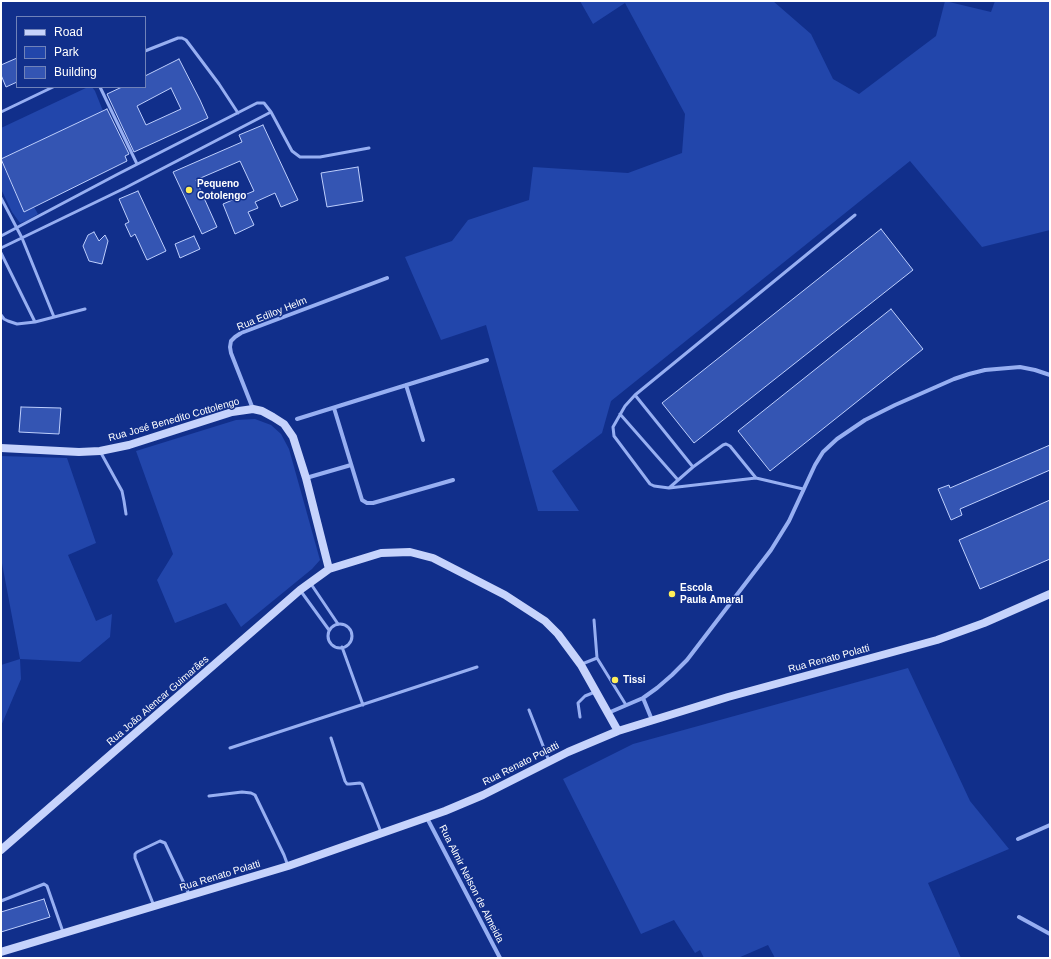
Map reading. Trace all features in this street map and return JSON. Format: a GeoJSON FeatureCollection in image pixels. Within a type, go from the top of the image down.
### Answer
{"type":"FeatureCollection","features":[{"type":"Feature","properties":{"kind":"main road","name":"Rua José Benedito Cottolengo"},"geometry":{"type":"LineString","coordinates":[[1,448],[79,452],[100,451],[129,445],[232,412],[253,409],[262,411],[274,417],[290,430],[297,445],[329,569]]}},
{"type":"Feature","properties":{"kind":"main road"},"geometry":{"type":"LineString","coordinates":[[329,569],[381,553],[396,551],[410,552],[433,558],[505,595],[545,621],[558,634],[581,665],[618,731]]}},
{"type":"Feature","properties":{"kind":"main road","name":"Rua João Alencar Guimarães"},"geometry":{"type":"LineString","coordinates":[[1,850],[300,590],[329,569]]}},
{"type":"Feature","properties":{"kind":"main road","name":"Rua Renato Polatti"},"geometry":{"type":"LineString","coordinates":[[1,952],[288,866],[427,818],[477,798],[549,761],[618,731],[735,694],[944,637],[984,623],[1050,594]]}},
{"type":"Feature","properties":{"kind":"street","name":"Rua Ediloy Helm"},"geometry":{"type":"LineString","coordinates":[[253,409],[231,353],[231,341],[235,337],[241,333],[387,278]]}},
{"type":"Feature","properties":{"kind":"street"},"geometry":{"type":"LineString","coordinates":[[297,419],[487,360]]}},
{"type":"Feature","properties":{"kind":"street"},"geometry":{"type":"LineString","coordinates":[[608,713],[643,698],[657,688],[672,675],[698,646],[775,545],[789,521],[803,489],[819,459],[837,439],[865,420],[954,379],[985,370],[1020,367],[1050,375]]}},
{"type":"Feature","properties":{"kind":"street"},"geometry":{"type":"LineString","coordinates":[[406,385],[423,440]]}},
{"type":"Feature","properties":{"kind":"street"},"geometry":{"type":"LineString","coordinates":[[334,408],[362,500],[367,503],[373,503],[453,480]]}},
{"type":"Feature","properties":{"kind":"street"},"geometry":{"type":"LineString","coordinates":[[306,478],[351,465]]}},
{"type":"Feature","properties":{"kind":"street"},"geometry":{"type":"LineString","coordinates":[[643,698],[652,720]]}},
{"type":"Feature","properties":{"kind":"street","name":"Rua Almir Nelson de Almeida"},"geometry":{"type":"LineString","coordinates":[[427,818],[500,958]]}},
{"type":"Feature","properties":{"kind":"street"},"geometry":{"type":"LineString","coordinates":[[1018,839],[1050,825]]}},
{"type":"Feature","properties":{"kind":"street"},"geometry":{"type":"LineString","coordinates":[[1019,917],[1050,934]]}},
{"type":"Feature","properties":{"kind":"lane"},"geometry":{"type":"LineString","coordinates":[[146,51],[178,38],[186,40],[219,84],[238,113]]}},
{"type":"Feature","properties":{"kind":"lane"},"geometry":{"type":"LineString","coordinates":[[1,112],[51,88]]}},
{"type":"Feature","properties":{"kind":"lane"},"geometry":{"type":"LineString","coordinates":[[100,88],[137,164]]}},
{"type":"Feature","properties":{"kind":"lane"},"geometry":{"type":"LineString","coordinates":[[1,236],[17,229],[137,164],[261,102],[267,106],[271,112],[292,151],[300,157],[320,157],[369,148]]}},
{"type":"Feature","properties":{"kind":"lane"},"geometry":{"type":"LineString","coordinates":[[1,248],[151,175],[271,112]]}},
{"type":"Feature","properties":{"kind":"lane"},"geometry":{"type":"LineString","coordinates":[[1,198],[22,238],[54,317]]}},
{"type":"Feature","properties":{"kind":"lane"},"geometry":{"type":"LineString","coordinates":[[803,489],[756,478],[669,488],[654,486],[650,484],[614,436],[613,427],[625,406],[635,395],[855,215]]}},
{"type":"Feature","properties":{"kind":"lane"},"geometry":{"type":"LineString","coordinates":[[1,254],[35,322]]}},
{"type":"Feature","properties":{"kind":"lane"},"geometry":{"type":"LineString","coordinates":[[1,315],[8,321],[18,324],[35,322],[86,309]]}},
{"type":"Feature","properties":{"kind":"lane"},"geometry":{"type":"LineString","coordinates":[[635,395],[693,467]]}},
{"type":"Feature","properties":{"kind":"lane"},"geometry":{"type":"LineString","coordinates":[[620,414],[678,480]]}},
{"type":"Feature","properties":{"kind":"lane"},"geometry":{"type":"LineString","coordinates":[[669,488],[723,444],[730,446],[756,478]]}},
{"type":"Feature","properties":{"kind":"lane"},"geometry":{"type":"LineString","coordinates":[[100,451],[122,491],[126,514]]}},
{"type":"Feature","properties":{"kind":"lane"},"geometry":{"type":"LineString","coordinates":[[310,582],[338,624]]}},
{"type":"Feature","properties":{"kind":"lane"},"geometry":{"type":"LineString","coordinates":[[300,590],[329,630]]}},
{"type":"Feature","properties":{"kind":"lane"},"geometry":{"type":"LineString","coordinates":[[594,620],[598,658],[626,705]]}},
{"type":"Feature","properties":{"kind":"lane"},"geometry":{"type":"LineString","coordinates":[[338,624],[347,626],[352,634],[350,642],[342,647],[334,646],[330,643],[328,634],[329,630],[333,626],[338,624]]}},
{"type":"Feature","properties":{"kind":"lane"},"geometry":{"type":"LineString","coordinates":[[342,647],[363,705]]}},
{"type":"Feature","properties":{"kind":"lane"},"geometry":{"type":"LineString","coordinates":[[581,665],[598,658]]}},
{"type":"Feature","properties":{"kind":"lane"},"geometry":{"type":"LineString","coordinates":[[230,748],[477,667]]}},
{"type":"Feature","properties":{"kind":"lane"},"geometry":{"type":"LineString","coordinates":[[580,717],[578,704],[585,696],[596,691]]}},
{"type":"Feature","properties":{"kind":"lane"},"geometry":{"type":"LineString","coordinates":[[529,710],[549,761]]}},
{"type":"Feature","properties":{"kind":"lane"},"geometry":{"type":"LineString","coordinates":[[331,738],[345,781],[347,784],[360,782],[362,784],[382,833]]}},
{"type":"Feature","properties":{"kind":"lane"},"geometry":{"type":"LineString","coordinates":[[209,796],[242,792],[255,795],[288,866]]}},
{"type":"Feature","properties":{"kind":"lane"},"geometry":{"type":"LineString","coordinates":[[154,906],[135,858],[135,854],[160,841],[165,843],[190,896]]}},
{"type":"Feature","properties":{"kind":"lane"},"geometry":{"type":"LineString","coordinates":[[1,901],[44,884],[47,886],[64,934]]}},
{"type":"Feature","properties":{"kind":"green space"},"geometry":{"type":"Polygon","coordinates":[[[580,1],[773,1],[811,34],[833,79],[859,94],[936,36],[945,1],[991,12],[995,1],[1050,1],[1050,230],[982,247],[910,161],[611,401],[602,433],[552,471],[579,511],[538,511],[486,325],[441,340],[405,257],[452,241],[468,220],[529,200],[533,167],[628,173],[682,153],[685,114],[625,3],[593,24],[580,1]]]}},
{"type":"Feature","properties":{"kind":"green space"},"geometry":{"type":"Polygon","coordinates":[[[86,88],[93,88],[95,91],[103,111],[1,159],[1,128],[86,88]]]}},
{"type":"Feature","properties":{"kind":"green space"},"geometry":{"type":"Polygon","coordinates":[[[1,161],[24,212],[34,207],[38,214],[26,221],[20,223],[12,212],[1,189],[1,161]]]}},
{"type":"Feature","properties":{"kind":"green space"},"geometry":{"type":"Polygon","coordinates":[[[255,419],[271,425],[281,434],[289,449],[320,560],[312,569],[241,627],[226,603],[175,623],[157,580],[173,554],[136,451],[236,420],[255,419]]]}},
{"type":"Feature","properties":{"kind":"green space"},"geometry":{"type":"Polygon","coordinates":[[[1,456],[67,458],[96,543],[68,555],[96,621],[112,614],[110,637],[80,662],[20,659],[1,558],[1,456]]]}},
{"type":"Feature","properties":{"kind":"green space"},"geometry":{"type":"Polygon","coordinates":[[[20,659],[21,679],[1,726],[1,665],[20,659]]]}},
{"type":"Feature","properties":{"kind":"green space"},"geometry":{"type":"Polygon","coordinates":[[[908,668],[970,801],[1009,849],[928,883],[961,958],[775,958],[768,945],[738,958],[704,958],[700,950],[695,953],[674,920],[641,934],[563,779],[633,744],[908,668]]]}},
{"type":"Feature","properties":{"kind":"building"},"geometry":{"type":"Polygon","coordinates":[[[16,58],[16,82],[6,87],[1,75],[1,65],[16,58]]]}},
{"type":"Feature","properties":{"kind":"building"},"geometry":{"type":"Polygon","coordinates":[[[179,59],[208,118],[134,152],[107,94],[120,88],[146,88],[146,76],[179,59]],[[171,88],[137,106],[146,125],[181,109],[171,88]]]}},
{"type":"Feature","properties":{"kind":"building"},"geometry":{"type":"Polygon","coordinates":[[[107,109],[129,154],[125,156],[127,161],[24,212],[1,159],[107,109]]]}},
{"type":"Feature","properties":{"kind":"building"},"geometry":{"type":"Polygon","coordinates":[[[263,125],[298,200],[281,207],[275,193],[255,202],[258,208],[248,212],[254,225],[235,234],[223,204],[254,191],[240,161],[196,180],[217,227],[202,234],[173,172],[242,142],[239,135],[263,125]]]}},
{"type":"Feature","properties":{"kind":"building"},"geometry":{"type":"Polygon","coordinates":[[[358,167],[363,201],[327,207],[321,173],[358,167]]]}},
{"type":"Feature","properties":{"kind":"building"},"geometry":{"type":"Polygon","coordinates":[[[138,191],[166,251],[147,260],[135,234],[131,237],[125,224],[129,222],[119,199],[138,191]]]}},
{"type":"Feature","properties":{"kind":"building"},"geometry":{"type":"Polygon","coordinates":[[[881,229],[913,270],[694,443],[662,403],[881,229]]]}},
{"type":"Feature","properties":{"kind":"building"},"geometry":{"type":"Polygon","coordinates":[[[94,232],[99,241],[105,235],[108,241],[102,264],[89,261],[83,246],[88,235],[94,232]]]}},
{"type":"Feature","properties":{"kind":"building"},"geometry":{"type":"Polygon","coordinates":[[[194,236],[200,249],[180,258],[175,244],[194,236]]]}},
{"type":"Feature","properties":{"kind":"building"},"geometry":{"type":"Polygon","coordinates":[[[891,309],[923,349],[770,471],[738,431],[891,309]]]}},
{"type":"Feature","properties":{"kind":"building"},"geometry":{"type":"Polygon","coordinates":[[[21,407],[61,408],[59,434],[19,432],[21,407]]]}},
{"type":"Feature","properties":{"kind":"building"},"geometry":{"type":"Polygon","coordinates":[[[1050,445],[1050,470],[960,509],[962,515],[951,520],[938,489],[949,485],[950,488],[1050,445]]]}},
{"type":"Feature","properties":{"kind":"building"},"geometry":{"type":"Polygon","coordinates":[[[1050,500],[1050,559],[980,589],[959,540],[1050,500]]]}},
{"type":"Feature","properties":{"kind":"building"},"geometry":{"type":"Polygon","coordinates":[[[44,899],[50,917],[1,932],[1,912],[44,899]]]}},
{"type":"Feature","properties":{"kind":"place","name":"Pequeno Cotolengo"},"geometry":{"type":"Point","coordinates":[189,190]}},
{"type":"Feature","properties":{"kind":"place","name":"Escola Paula Amaral"},"geometry":{"type":"Point","coordinates":[672,594]}},
{"type":"Feature","properties":{"kind":"place","name":"Tissi"},"geometry":{"type":"Point","coordinates":[615,680]}}]}
